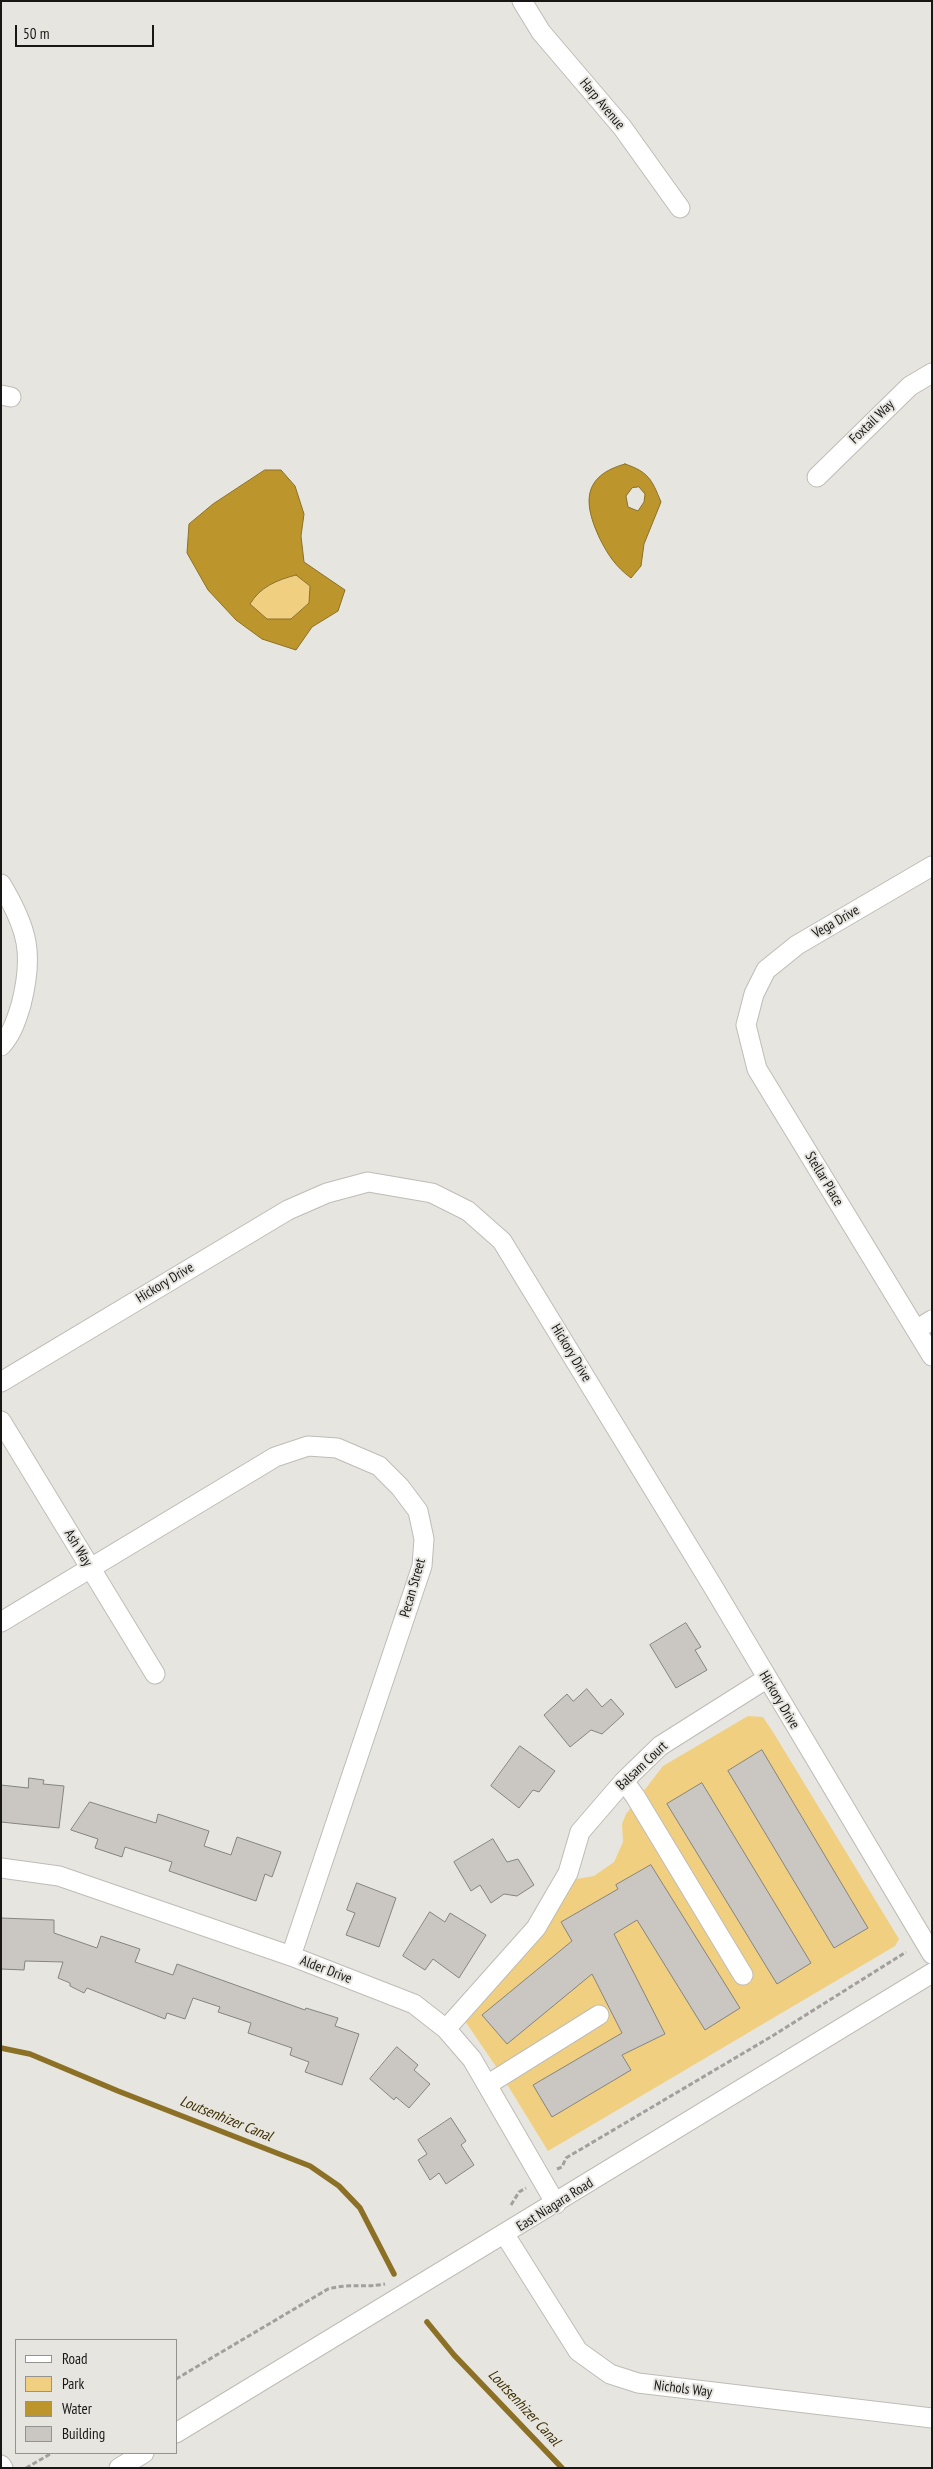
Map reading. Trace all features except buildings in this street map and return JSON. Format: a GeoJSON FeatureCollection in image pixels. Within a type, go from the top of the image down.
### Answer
{"type":"FeatureCollection","features":[{"type":"Feature","properties":{"kind":"street","name":"Harp Avenue"},"geometry":{"type":"LineString","coordinates":[[522,1],[540,32],[622,127],[680,208]]}},
{"type":"Feature","properties":{"kind":"street","name":"Foxtail Way"},"geometry":{"type":"LineString","coordinates":[[817,477],[910,386],[932,373]]}},
{"type":"Feature","properties":{"kind":"street","name":"Vega Drive"},"geometry":{"type":"LineString","coordinates":[[754,994],[766,970],[797,945],[932,866]]}},
{"type":"Feature","properties":{"kind":"street"},"geometry":{"type":"LineString","coordinates":[[1,884],[25,931],[29,969],[11,1036],[1,1046]]}},
{"type":"Feature","properties":{"kind":"street","name":"Stellar Place"},"geometry":{"type":"LineString","coordinates":[[754,994],[746,1025],[757,1068],[924,1325],[932,1356]]}},
{"type":"Feature","properties":{"kind":"street","name":"Hickory Drive"},"geometry":{"type":"LineString","coordinates":[[1,1382],[288,1210],[327,1192],[368,1182],[432,1193],[468,1211],[502,1241],[712,1585],[766,1679],[932,1954]]}},
{"type":"Feature","properties":{"kind":"street","name":"Ash Way"},"geometry":{"type":"LineString","coordinates":[[1,1421],[155,1674]]}},
{"type":"Feature","properties":{"kind":"street","name":"Pecan Street"},"geometry":{"type":"LineString","coordinates":[[1,1622],[275,1457],[308,1446],[337,1448],[379,1466],[400,1488],[418,1511],[424,1539],[422,1566],[291,1956]]}},
{"type":"Feature","properties":{"kind":"street","name":"Balsam Court"},"geometry":{"type":"LineString","coordinates":[[446,2029],[536,1928],[568,1873],[580,1832],[624,1781],[660,1746],[766,1679]]}},
{"type":"Feature","properties":{"kind":"street"},"geometry":{"type":"LineString","coordinates":[[624,1781],[636,1796],[743,1975]]}},
{"type":"Feature","properties":{"kind":"street","name":"Alder Drive"},"geometry":{"type":"LineString","coordinates":[[1,1868],[59,1876],[291,1956],[414,2004],[446,2029],[472,2059],[543,2178],[556,2204]]}},
{"type":"Feature","properties":{"kind":"street","name":"East Niagara Road"},"geometry":{"type":"LineString","coordinates":[[178,2432],[556,2204],[932,1973]]}},
{"type":"Feature","properties":{"kind":"street"},"geometry":{"type":"LineString","coordinates":[[487,2085],[599,2015]]}},
{"type":"Feature","properties":{"kind":"street","name":"Nichols Way"},"geometry":{"type":"LineString","coordinates":[[505,2235],[578,2351],[610,2374],[638,2384],[932,2418]]}},
{"type":"Feature","properties":{"kind":"street"},"geometry":{"type":"LineString","coordinates":[[119,2468],[142,2454]]}},
{"type":"Feature","properties":{"kind":"path"},"geometry":{"type":"LineString","coordinates":[[508,2208],[514,2204],[519,2192],[562,2167],[566,2158],[774,2035],[906,1952]]}},
{"type":"Feature","properties":{"kind":"path"},"geometry":{"type":"LineString","coordinates":[[178,2378],[328,2289],[346,2284],[369,2287],[388,2283]]}},
{"type":"Feature","properties":{"kind":"path"},"geometry":{"type":"LineString","coordinates":[[26,2468],[50,2454]]}},
{"type":"Feature","properties":{"kind":"green space"},"geometry":{"type":"Polygon","coordinates":[[[296,575],[310,586],[309,603],[291,619],[267,619],[250,604],[259,593],[270,585],[296,575]]]}},
{"type":"Feature","properties":{"kind":"green space"},"geometry":{"type":"Polygon","coordinates":[[[748,1716],[763,1717],[899,1939],[895,1946],[548,2151],[497,2068],[465,2021],[571,1880],[594,1876],[614,1862],[623,1842],[622,1824],[626,1814],[663,1766],[748,1716]]]}},
{"type":"Feature","properties":{"kind":"water"},"geometry":{"type":"Polygon","coordinates":[[[625,464],[639,470],[652,482],[661,502],[644,544],[641,566],[631,578],[617,565],[606,550],[594,526],[591,514],[590,492],[601,476],[611,469],[625,464]],[[639,487],[632,488],[626,496],[628,507],[638,511],[644,502],[645,494],[639,487]]]}},
{"type":"Feature","properties":{"kind":"water"},"geometry":{"type":"Polygon","coordinates":[[[265,470],[281,470],[295,486],[304,514],[301,536],[304,562],[345,590],[338,611],[312,627],[296,650],[262,639],[236,620],[208,590],[187,553],[189,524],[213,504],[265,470]],[[296,575],[289,577],[264,589],[250,604],[267,619],[291,619],[309,603],[310,586],[296,575]]]}},
{"type":"Feature","properties":{"kind":"waterway","name":"Loutsenhizer Canal"},"geometry":{"type":"LineString","coordinates":[[1,2048],[30,2054],[118,2091],[310,2166],[339,2186],[360,2208],[394,2274]]}},
{"type":"Feature","properties":{"kind":"waterway","name":"Loutsenhizer Canal"},"geometry":{"type":"LineString","coordinates":[[427,2322],[454,2355],[562,2468]]}}]}
